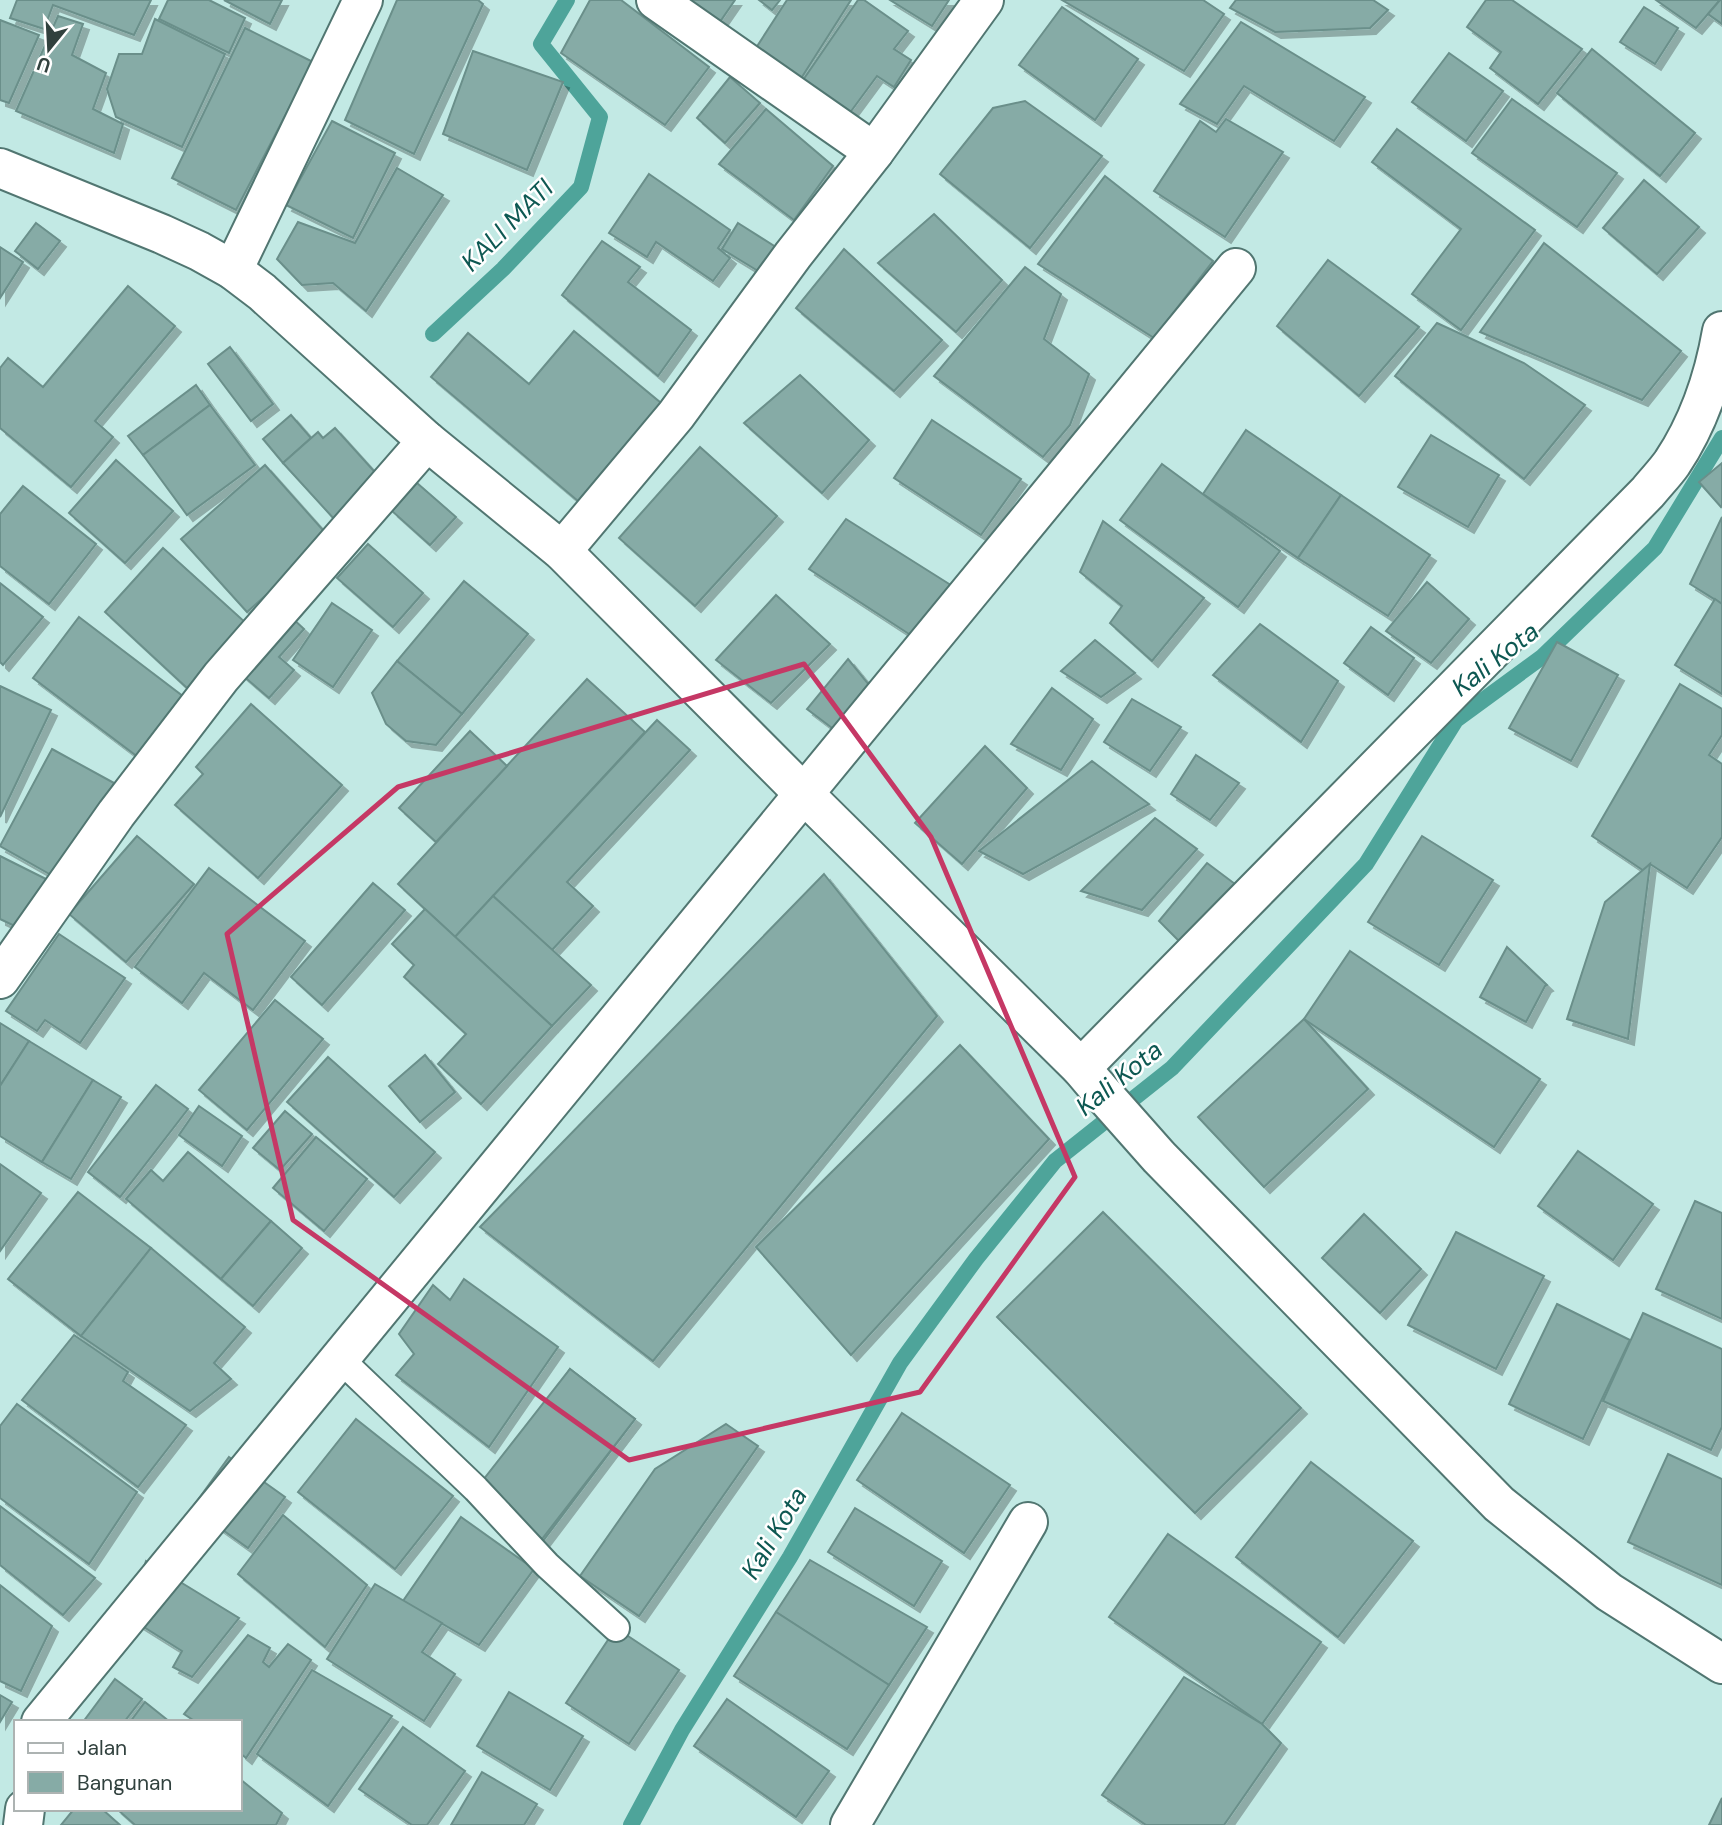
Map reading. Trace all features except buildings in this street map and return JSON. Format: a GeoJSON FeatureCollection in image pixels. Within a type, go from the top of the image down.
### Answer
{"type":"FeatureCollection","features":[{"type":"Feature","properties":{"kind":"street"},"geometry":{"type":"LineString","coordinates":[[233,270],[363,0]]}},
{"type":"Feature","properties":{"kind":"street"},"geometry":{"type":"LineString","coordinates":[[656,0],[874,152]]}},
{"type":"Feature","properties":{"kind":"street"},"geometry":{"type":"LineString","coordinates":[[562,551],[677,415],[984,0]]}},
{"type":"Feature","properties":{"kind":"street"},"geometry":{"type":"LineString","coordinates":[[0,168],[162,234],[233,270],[262,292],[427,441],[562,551],[1089,1077],[1159,1157],[1499,1504],[1609,1592],[1722,1664]]}},
{"type":"Feature","properties":{"kind":"street"},"geometry":{"type":"LineString","coordinates":[[43,1720],[1236,268]]}},
{"type":"Feature","properties":{"kind":"street"},"geometry":{"type":"LineString","coordinates":[[1089,1077],[1672,464],[1691,432],[1708,386],[1722,331]]}},
{"type":"Feature","properties":{"kind":"street"},"geometry":{"type":"LineString","coordinates":[[0,979],[116,814],[221,677],[427,441]]}},
{"type":"Feature","properties":{"kind":"street"},"geometry":{"type":"LineString","coordinates":[[850,1825],[1028,1522]]}},
{"type":"Feature","properties":{"kind":"lane"},"geometry":{"type":"LineString","coordinates":[[340,1358],[476,1489],[547,1565],[616,1628]]}},
{"type":"Feature","properties":{"kind":"highlighted area"},"geometry":{"type":"Polygon","coordinates":[[[804,664],[931,837],[1075,1177],[920,1392],[629,1460],[293,1220],[227,934],[398,787],[804,664]]]}},
{"type":"Feature","properties":{"kind":"waterway","name":"KALI MATI"},"geometry":{"type":"LineString","coordinates":[[433,334],[503,269],[581,187],[600,117],[541,44],[567,0]]}},
{"type":"Feature","properties":{"kind":"waterway","name":"Kali Kota"},"geometry":{"type":"LineString","coordinates":[[631,1825],[682,1730],[790,1557],[900,1363],[976,1259],[1055,1161],[1172,1068],[1366,864],[1456,720],[1542,657],[1655,548],[1722,438]]}}]}
